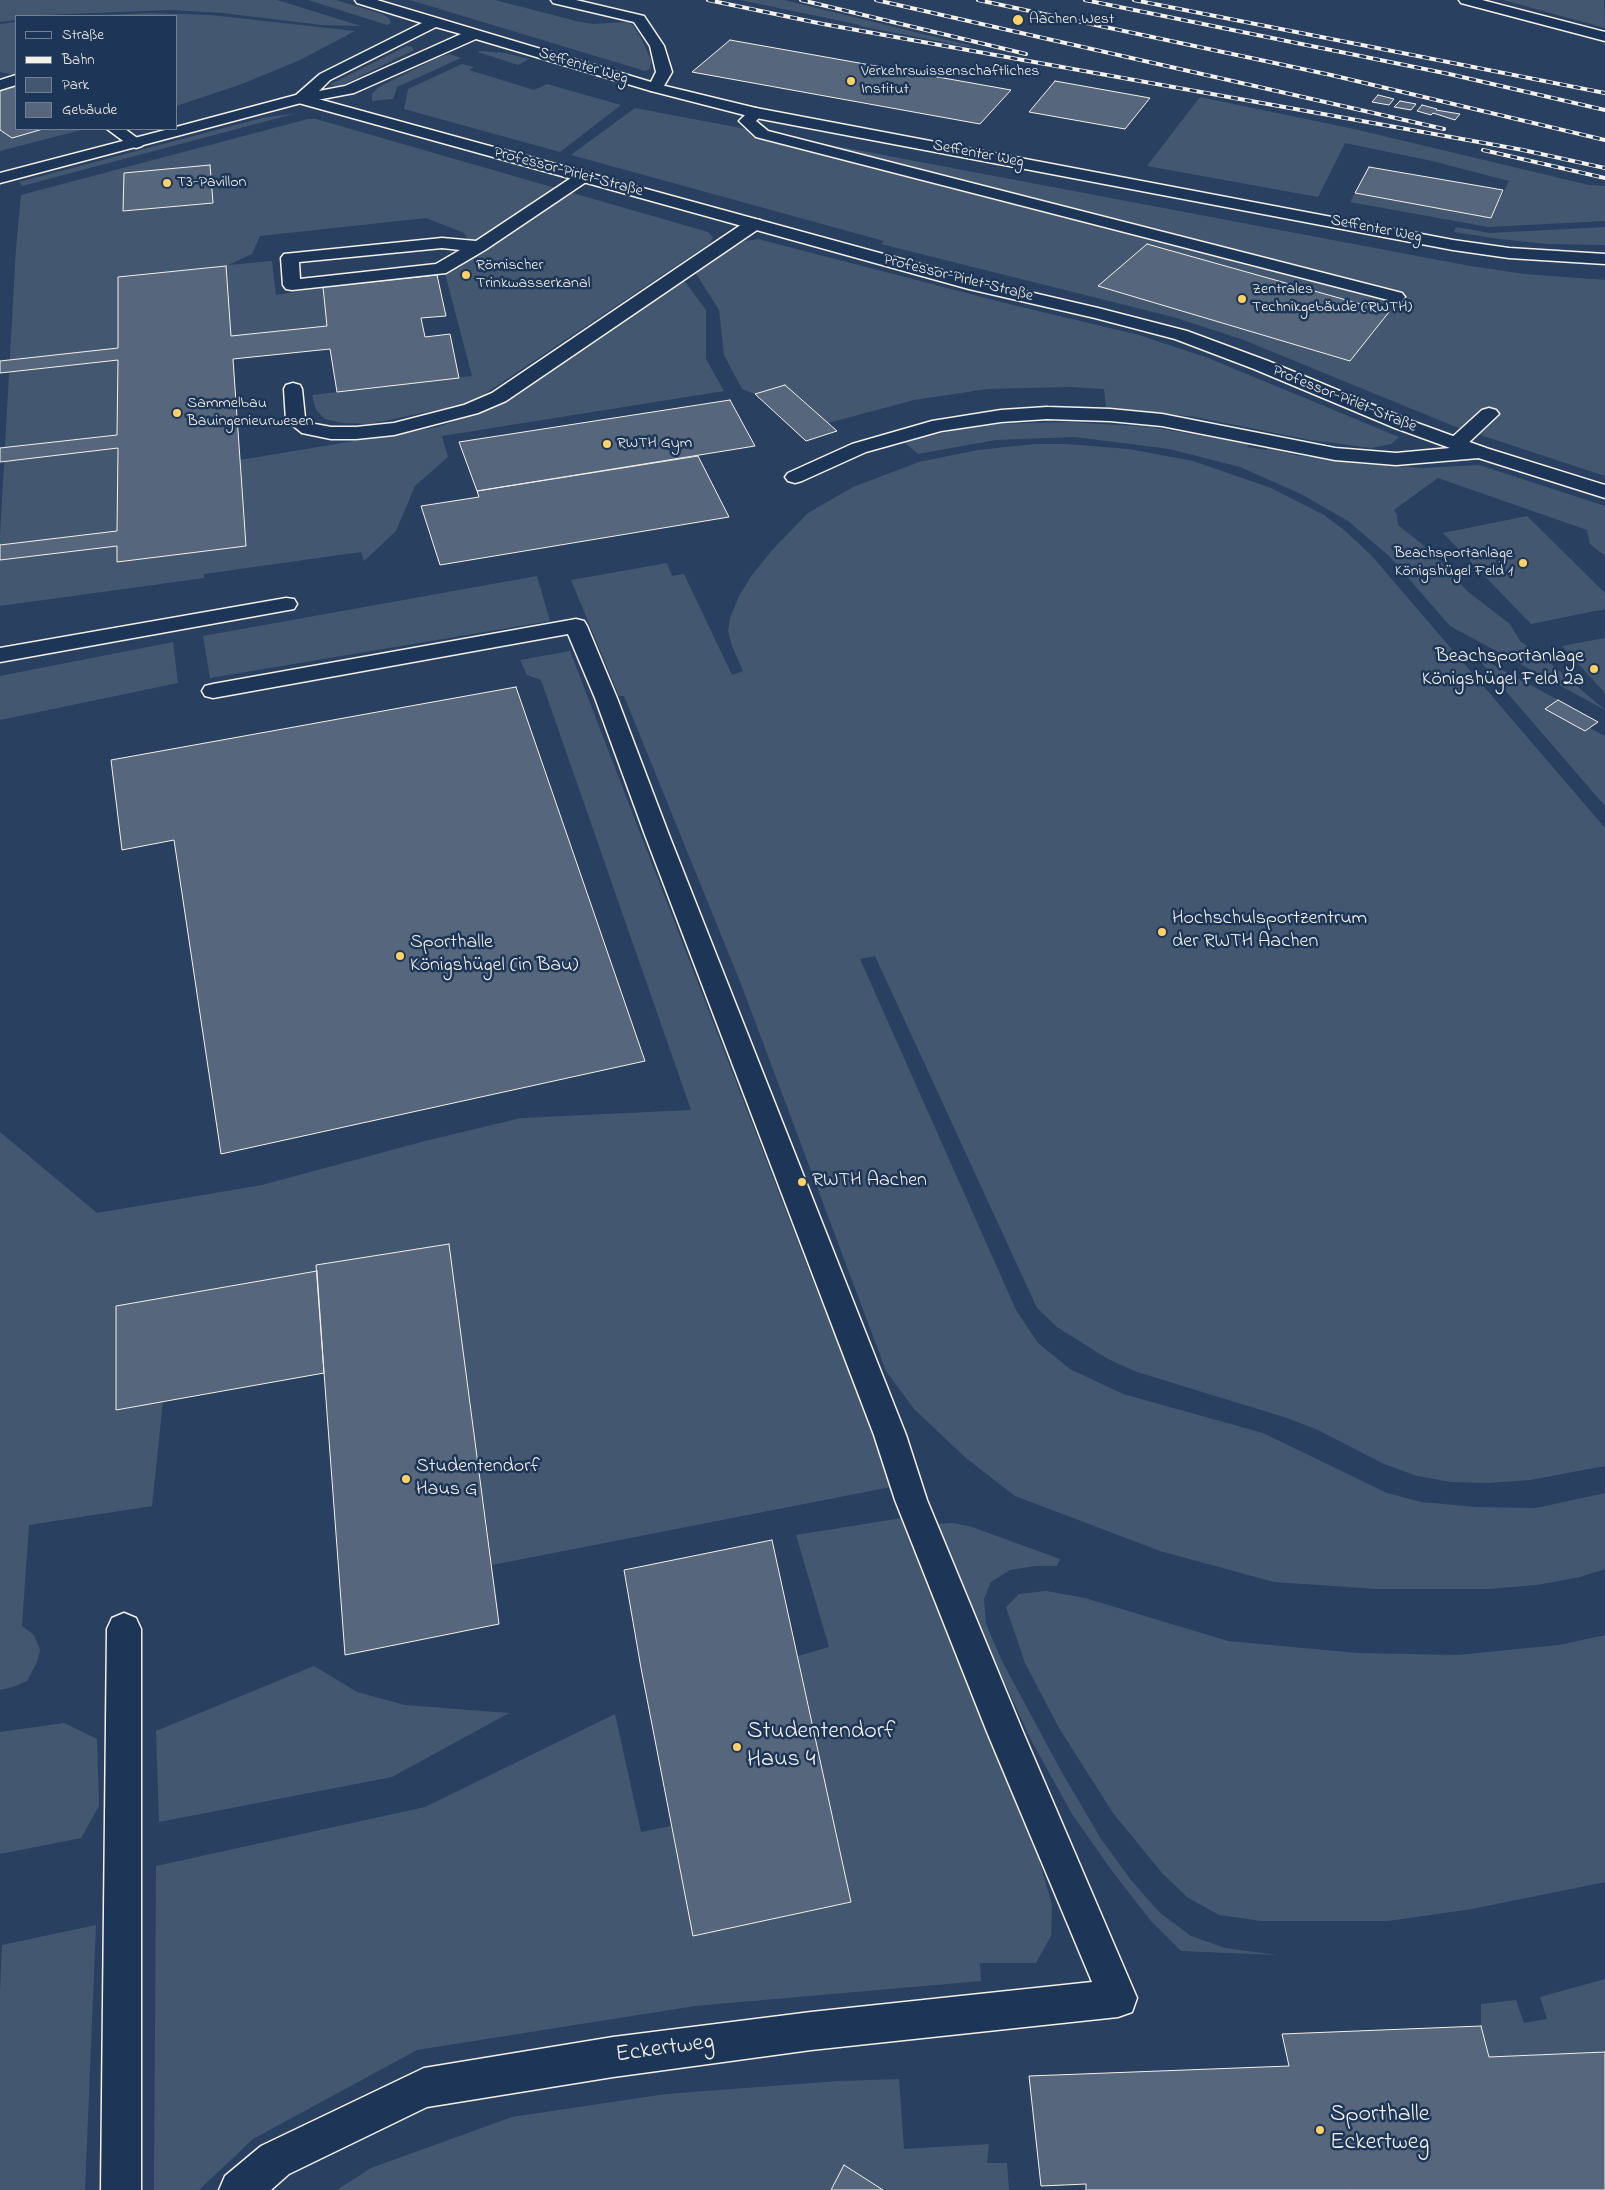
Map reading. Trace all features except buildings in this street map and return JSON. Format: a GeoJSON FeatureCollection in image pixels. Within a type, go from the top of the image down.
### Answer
{"type":"FeatureCollection","features":[{"type":"Feature","properties":{"kind":"street","name":"Seffenter Weg"},"geometry":{"type":"LineString","coordinates":[[362,0],[656,88],[756,113],[1454,245],[1509,253],[1605,259]]}},
{"type":"Feature","properties":{"kind":"street"},"geometry":{"type":"LineString","coordinates":[[558,0],[639,19],[657,46],[664,72],[656,88]]}},
{"type":"Feature","properties":{"kind":"street"},"geometry":{"type":"LineString","coordinates":[[1466,0],[1605,36]]}},
{"type":"Feature","properties":{"kind":"street"},"geometry":{"type":"LineString","coordinates":[[300,99],[325,77],[435,22]]}},
{"type":"Feature","properties":{"kind":"street"},"geometry":{"type":"LineString","coordinates":[[0,178],[300,99],[349,90],[474,34]]}},
{"type":"Feature","properties":{"kind":"street"},"geometry":{"type":"LineString","coordinates":[[0,85],[15,80]]}},
{"type":"Feature","properties":{"kind":"street","name":"Professor-Pirlet-Straße"},"geometry":{"type":"LineString","coordinates":[[300,99],[975,285],[1098,312],[1181,335],[1456,444],[1605,492]]}},
{"type":"Feature","properties":{"kind":"street"},"geometry":{"type":"LineString","coordinates":[[756,113],[747,121],[762,134],[1396,297]]}},
{"type":"Feature","properties":{"kind":"street"},"geometry":{"type":"LineString","coordinates":[[116,130],[136,143]]}},
{"type":"Feature","properties":{"kind":"street"},"geometry":{"type":"LineString","coordinates":[[479,246],[442,243],[290,258],[292,285],[440,269],[479,246],[583,177]]}},
{"type":"Feature","properties":{"kind":"street"},"geometry":{"type":"LineString","coordinates":[[293,389],[296,420],[309,429],[331,433],[356,433],[394,429],[471,409],[499,397],[754,224]]}},
{"type":"Feature","properties":{"kind":"street"},"geometry":{"type":"LineString","coordinates":[[795,477],[859,448],[939,425],[1001,416],[1047,413],[1110,415],[1162,420],[1334,454],[1396,459],[1479,452]]}},
{"type":"Feature","properties":{"kind":"street"},"geometry":{"type":"LineString","coordinates":[[1456,444],[1489,414]]}},
{"type":"Feature","properties":{"kind":"street"},"geometry":{"type":"LineString","coordinates":[[0,655],[286,604]]}},
{"type":"Feature","properties":{"kind":"street","name":"Eckertweg"},"geometry":{"type":"LineString","coordinates":[[214,691],[576,626],[606,698],[657,836],[886,1425],[910,1500],[1005,1732],[1118,1998],[781,2035],[613,2057],[424,2088],[275,2160],[239,2190]]}},
{"type":"Feature","properties":{"kind":"street"},"geometry":{"type":"LineString","coordinates":[[121,2190],[124,1629]]}},
{"type":"Feature","properties":{"kind":"green space"},"geometry":{"type":"Polygon","coordinates":[[[0,0],[277,0],[361,26],[321,25],[223,13],[172,10],[15,15],[15,20],[0,22],[0,0]]]}},
{"type":"Feature","properties":{"kind":"green space"},"geometry":{"type":"Polygon","coordinates":[[[308,0],[336,0],[382,14],[389,18],[391,23],[387,25],[308,0]]]}},
{"type":"Feature","properties":{"kind":"green space"},"geometry":{"type":"Polygon","coordinates":[[[410,0],[495,0],[592,24],[627,22],[633,25],[642,40],[651,60],[650,69],[645,71],[410,0]]]}},
{"type":"Feature","properties":{"kind":"green space"},"geometry":{"type":"Polygon","coordinates":[[[740,0],[784,0],[972,46],[969,47],[859,26],[740,0]]]}},
{"type":"Feature","properties":{"kind":"green space"},"geometry":{"type":"Polygon","coordinates":[[[1503,0],[1604,0],[1605,28],[1503,0]]]}},
{"type":"Feature","properties":{"kind":"green space"},"geometry":{"type":"Polygon","coordinates":[[[149,13],[211,15],[355,31],[300,60],[242,84],[178,105],[178,15],[103,15],[149,13]]]}},
{"type":"Feature","properties":{"kind":"green space"},"geometry":{"type":"Polygon","coordinates":[[[15,22],[15,75],[0,72],[0,24],[15,22]]]}},
{"type":"Feature","properties":{"kind":"green space"},"geometry":{"type":"Polygon","coordinates":[[[407,46],[412,47],[414,50],[340,86],[329,85],[407,46]]]}},
{"type":"Feature","properties":{"kind":"green space"},"geometry":{"type":"Polygon","coordinates":[[[479,51],[505,53],[529,59],[518,65],[479,51]]]}},
{"type":"Feature","properties":{"kind":"green space"},"geometry":{"type":"Polygon","coordinates":[[[449,54],[461,58],[397,87],[393,99],[372,101],[372,94],[379,87],[449,54]]]}},
{"type":"Feature","properties":{"kind":"green space"},"geometry":{"type":"Polygon","coordinates":[[[462,64],[474,67],[469,70],[534,90],[547,84],[621,105],[560,152],[404,109],[408,89],[462,64]]]}},
{"type":"Feature","properties":{"kind":"green space"},"geometry":{"type":"Polygon","coordinates":[[[1200,97],[1354,129],[1589,185],[1605,186],[1605,221],[1488,227],[1350,202],[1355,193],[1491,218],[1509,181],[1432,161],[1345,143],[1318,197],[1147,166],[1200,97]]]}},
{"type":"Feature","properties":{"kind":"green space"},"geometry":{"type":"Polygon","coordinates":[[[635,108],[1470,266],[1525,274],[1605,280],[1605,476],[1456,427],[1241,339],[1173,317],[881,244],[884,241],[571,155],[635,108]]]}},
{"type":"Feature","properties":{"kind":"green space"},"geometry":{"type":"Polygon","coordinates":[[[297,113],[22,186],[19,182],[262,118],[297,113]]]}},
{"type":"Feature","properties":{"kind":"green space"},"geometry":{"type":"Polygon","coordinates":[[[308,119],[316,119],[708,232],[713,237],[710,243],[480,397],[457,406],[369,424],[343,423],[325,419],[316,410],[312,395],[472,376],[443,266],[469,241],[464,233],[426,218],[260,236],[252,254],[228,265],[272,261],[276,295],[323,287],[327,326],[231,336],[225,266],[118,277],[118,561],[246,546],[240,460],[438,427],[504,403],[683,279],[706,310],[706,359],[724,391],[442,436],[448,457],[415,486],[396,531],[364,561],[361,552],[204,574],[204,578],[0,606],[0,536],[16,248],[21,195],[308,119]]]}},
{"type":"Feature","properties":{"kind":"green space"},"geometry":{"type":"Polygon","coordinates":[[[0,130],[12,138],[40,130],[81,130],[0,151],[0,130]]]}},
{"type":"Feature","properties":{"kind":"green space"},"geometry":{"type":"Polygon","coordinates":[[[1456,227],[1490,233],[1605,227],[1605,245],[1547,244],[1500,239],[1454,232],[1456,227]]]}},
{"type":"Feature","properties":{"kind":"green space"},"geometry":{"type":"Polygon","coordinates":[[[758,239],[1013,305],[1139,335],[1208,358],[1399,437],[1391,444],[1371,448],[1310,440],[1195,417],[1106,407],[1104,389],[1068,387],[987,389],[914,400],[828,423],[785,385],[755,394],[742,389],[724,355],[719,310],[695,272],[740,242],[758,239]]]}},
{"type":"Feature","properties":{"kind":"green space"},"geometry":{"type":"Polygon","coordinates":[[[1068,422],[1151,427],[1249,444],[1247,447],[1266,450],[1268,448],[1296,455],[1362,464],[1423,468],[1479,465],[1605,506],[1605,556],[1590,544],[1587,530],[1438,478],[1394,510],[1397,515],[1398,525],[1432,552],[1467,591],[1510,624],[1520,641],[1544,658],[1605,710],[1450,626],[1390,557],[1348,521],[1301,494],[1240,467],[1169,449],[1075,437],[996,440],[918,454],[904,442],[964,428],[998,424],[1068,422]]]}},
{"type":"Feature","properties":{"kind":"green space","name":"Hochschulsportzentrum der RWTH Aachen"},"geometry":{"type":"Polygon","coordinates":[[[1035,444],[1066,444],[1129,449],[1193,461],[1271,488],[1324,515],[1344,530],[1371,555],[1605,828],[1605,1466],[1530,1480],[1489,1483],[1451,1482],[1417,1476],[1384,1464],[1318,1430],[1287,1418],[1137,1372],[1108,1359],[1057,1327],[1037,1308],[875,956],[860,959],[1016,1310],[1038,1343],[1070,1369],[1123,1394],[1263,1433],[1387,1493],[1421,1502],[1476,1507],[1536,1508],[1605,1493],[1605,1569],[1580,1577],[1537,1585],[1487,1589],[1378,1589],[1274,1582],[1160,1551],[1015,1496],[966,1458],[914,1409],[886,1371],[741,984],[624,696],[619,696],[571,580],[667,563],[672,576],[684,574],[732,675],[743,671],[732,646],[728,631],[730,618],[739,596],[752,575],[774,548],[808,513],[853,487],[919,462],[978,450],[1035,444]]]}},
{"type":"Feature","properties":{"kind":"green space","name":"Beachsportanlage Königshügel Feld 1"},"geometry":{"type":"Polygon","coordinates":[[[1527,516],[1605,593],[1605,609],[1531,624],[1443,533],[1527,516]]]}},
{"type":"Feature","properties":{"kind":"green space"},"geometry":{"type":"Polygon","coordinates":[[[537,576],[550,621],[210,678],[203,636],[537,576]]]}},
{"type":"Feature","properties":{"kind":"green space","name":"Beachsportanlage Königshügel Feld 2a"},"geometry":{"type":"Polygon","coordinates":[[[1605,638],[1605,693],[1562,646],[1605,638]]]}},
{"type":"Feature","properties":{"kind":"green space"},"geometry":{"type":"Polygon","coordinates":[[[173,642],[178,683],[0,720],[0,676],[173,642]]]}},
{"type":"Feature","properties":{"kind":"green space"},"geometry":{"type":"Polygon","coordinates":[[[570,651],[811,1276],[860,1398],[891,1487],[492,1565],[449,1244],[316,1265],[316,1271],[116,1306],[116,1409],[163,1401],[152,1506],[29,1525],[22,1626],[34,1635],[40,1650],[37,1662],[27,1681],[0,1690],[0,1132],[97,1213],[262,1185],[425,1141],[521,1118],[691,1110],[541,680],[527,675],[520,660],[570,651]]]}},
{"type":"Feature","properties":{"kind":"green space"},"geometry":{"type":"Polygon","coordinates":[[[1478,659],[1482,659],[1558,700],[1546,709],[1585,731],[1590,728],[1605,736],[1605,806],[1478,659]]]}},
{"type":"Feature","properties":{"kind":"green space"},"geometry":{"type":"Polygon","coordinates":[[[902,1518],[1036,1849],[1052,1905],[1051,1936],[1036,1963],[980,1963],[981,1981],[695,2006],[417,2050],[253,2139],[199,2190],[154,2190],[156,1866],[425,1807],[615,1714],[641,1832],[671,1826],[693,1936],[851,1902],[798,1656],[829,1647],[796,1535],[902,1518]]]}},
{"type":"Feature","properties":{"kind":"green space"},"geometry":{"type":"Polygon","coordinates":[[[954,1523],[972,1527],[1060,1559],[1057,1566],[1035,1566],[1010,1570],[991,1582],[984,1599],[986,1624],[1002,1661],[1060,1769],[1101,1839],[1131,1880],[1159,1912],[1191,1936],[1225,1948],[1277,1955],[1181,1951],[1151,1921],[1112,1871],[1072,1814],[1031,1740],[997,1666],[935,1524],[954,1523]]]}},
{"type":"Feature","properties":{"kind":"green space"},"geometry":{"type":"Polygon","coordinates":[[[1046,1591],[1085,1598],[1228,1641],[1357,1653],[1457,1655],[1559,1645],[1605,1635],[1605,1882],[1472,1909],[1388,1921],[1262,1921],[1219,1915],[1187,1897],[1162,1873],[1113,1813],[1059,1728],[1025,1663],[1006,1607],[1019,1594],[1046,1591]]]}},
{"type":"Feature","properties":{"kind":"green space"},"geometry":{"type":"Polygon","coordinates":[[[314,1666],[357,1692],[405,1705],[509,1713],[392,1777],[159,1822],[156,1731],[314,1666]]]}},
{"type":"Feature","properties":{"kind":"green space"},"geometry":{"type":"Polygon","coordinates":[[[64,1723],[97,1739],[99,1806],[81,1838],[0,1854],[0,1732],[64,1723]]]}},
{"type":"Feature","properties":{"kind":"green space"},"geometry":{"type":"Polygon","coordinates":[[[96,1925],[85,2190],[0,2190],[0,1991],[2,1945],[96,1925]]]}},
{"type":"Feature","properties":{"kind":"green space"},"geometry":{"type":"Polygon","coordinates":[[[1605,1979],[1605,2052],[1489,2057],[1481,2026],[1481,2004],[1516,2000],[1524,2023],[1547,2019],[1540,1997],[1605,1979]]]}},
{"type":"Feature","properties":{"kind":"green space"},"geometry":{"type":"Polygon","coordinates":[[[899,2079],[904,2149],[989,2144],[987,2163],[1007,2163],[1009,2190],[337,2190],[371,2168],[512,2117],[666,2094],[839,2081],[899,2079]]]}},
{"type":"Feature","properties":{"kind":"railway"},"geometry":{"type":"LineString","coordinates":[[708,0],[823,24],[1523,150],[1605,168]]}},
{"type":"Feature","properties":{"kind":"railway"},"geometry":{"type":"LineString","coordinates":[[801,0],[1026,54]]}},
{"type":"Feature","properties":{"kind":"railway"},"geometry":{"type":"LineString","coordinates":[[876,0],[1444,129]]}},
{"type":"Feature","properties":{"kind":"railway"},"geometry":{"type":"LineString","coordinates":[[978,0],[1331,75],[1605,140]]}},
{"type":"Feature","properties":{"kind":"railway"},"geometry":{"type":"LineString","coordinates":[[1085,0],[1449,74],[1605,110]]}},
{"type":"Feature","properties":{"kind":"railway"},"geometry":{"type":"LineString","coordinates":[[1134,0],[1605,93]]}},
{"type":"Feature","properties":{"kind":"railway"},"geometry":{"type":"LineString","coordinates":[[1483,150],[1605,178]]}},
{"type":"Feature","properties":{"kind":"place","name":"Aachen West"},"geometry":{"type":"Point","coordinates":[1018,20]}},
{"type":"Feature","properties":{"kind":"place","name":"Verkehrswissenschaftliches Institut"},"geometry":{"type":"Point","coordinates":[851,81]}},
{"type":"Feature","properties":{"kind":"place","name":"T3-Pavillon"},"geometry":{"type":"Point","coordinates":[167,183]}},
{"type":"Feature","properties":{"kind":"place","name":"Römischer Trinkwasserkanal"},"geometry":{"type":"Point","coordinates":[466,275]}},
{"type":"Feature","properties":{"kind":"place","name":"Zentrales Technikgebäude (RWTH)"},"geometry":{"type":"Point","coordinates":[1242,299]}},
{"type":"Feature","properties":{"kind":"place","name":"Sammelbau Bauingenieurwesen"},"geometry":{"type":"Point","coordinates":[177,413]}},
{"type":"Feature","properties":{"kind":"place","name":"RWTH Gym"},"geometry":{"type":"Point","coordinates":[607,444]}},
{"type":"Feature","properties":{"kind":"place","name":"Beachsportanlage Königshügel Feld 1"},"geometry":{"type":"Point","coordinates":[1523,563]}},
{"type":"Feature","properties":{"kind":"place","name":"Beachsportanlage Königshügel Feld 2a"},"geometry":{"type":"Point","coordinates":[1594,669]}},
{"type":"Feature","properties":{"kind":"place","name":"Hochschulsportzentrum der RWTH Aachen"},"geometry":{"type":"Point","coordinates":[1162,932]}},
{"type":"Feature","properties":{"kind":"place","name":"Sporthalle Königshügel (in Bau)"},"geometry":{"type":"Point","coordinates":[400,956]}},
{"type":"Feature","properties":{"kind":"place","name":"RWTH Aachen"},"geometry":{"type":"Point","coordinates":[802,1182]}},
{"type":"Feature","properties":{"kind":"place","name":"Studentendorf Haus G"},"geometry":{"type":"Point","coordinates":[406,1479]}},
{"type":"Feature","properties":{"kind":"place","name":"Studentendorf Haus 4"},"geometry":{"type":"Point","coordinates":[737,1747]}},
{"type":"Feature","properties":{"kind":"place","name":"Sporthalle Eckertweg"},"geometry":{"type":"Point","coordinates":[1320,2130]}}]}
